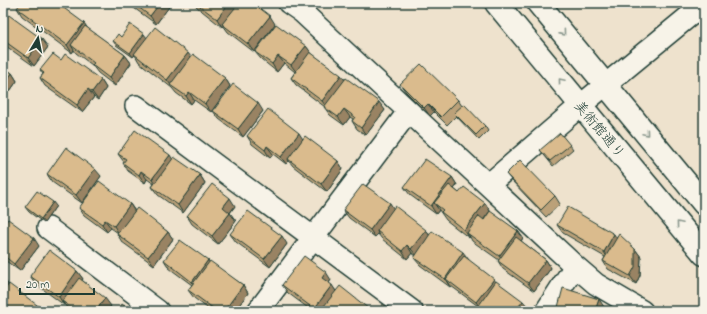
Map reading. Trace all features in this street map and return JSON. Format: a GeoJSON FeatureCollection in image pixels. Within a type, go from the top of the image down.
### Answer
{"type":"FeatureCollection","features":[{"type":"Feature","properties":{"kind":"street"},"geometry":{"type":"LineString","coordinates":[[289,3],[302,12],[575,266],[596,284],[642,311]]}},
{"type":"Feature","properties":{"kind":"street","name":"美術館通り"},"geometry":{"type":"LineString","coordinates":[[496,3],[704,254]]}},
{"type":"Feature","properties":{"kind":"street"},"geometry":{"type":"LineString","coordinates":[[538,3],[704,204]]}},
{"type":"Feature","properties":{"kind":"street"},"geometry":{"type":"LineString","coordinates":[[488,185],[581,105],[704,4]]}},
{"type":"Feature","properties":{"kind":"street"},"geometry":{"type":"LineString","coordinates":[[136,106],[412,311]]}},
{"type":"Feature","properties":{"kind":"street"},"geometry":{"type":"LineString","coordinates":[[258,311],[408,112]]}},
{"type":"Feature","properties":{"kind":"street"},"geometry":{"type":"LineString","coordinates":[[48,228],[158,311]]}},
{"type":"Feature","properties":{"kind":"street"},"geometry":{"type":"LineString","coordinates":[[546,311],[575,266]]}},
{"type":"Feature","properties":{"kind":"building"},"geometry":{"type":"Polygon","coordinates":[[[21,3],[57,3],[84,23],[67,45],[17,8],[21,3]]]}},
{"type":"Feature","properties":{"kind":"building"},"geometry":{"type":"Polygon","coordinates":[[[133,3],[160,3],[150,16],[133,3]]]}},
{"type":"Feature","properties":{"kind":"building"},"geometry":{"type":"Polygon","coordinates":[[[196,3],[229,3],[217,19],[196,3]]]}},
{"type":"Feature","properties":{"kind":"building"},"geometry":{"type":"Polygon","coordinates":[[[239,3],[253,3],[270,16],[248,44],[222,24],[239,3]]]}},
{"type":"Feature","properties":{"kind":"building"},"geometry":{"type":"Polygon","coordinates":[[[6,13],[42,39],[28,58],[3,40],[3,17],[6,13]]]}},
{"type":"Feature","properties":{"kind":"building"},"geometry":{"type":"Polygon","coordinates":[[[130,24],[144,34],[130,53],[113,41],[118,34],[121,37],[130,24]]]}},
{"type":"Feature","properties":{"kind":"building"},"geometry":{"type":"Polygon","coordinates":[[[276,24],[306,46],[291,65],[278,56],[272,64],[255,52],[276,24]]]}},
{"type":"Feature","properties":{"kind":"building"},"geometry":{"type":"Polygon","coordinates":[[[85,26],[125,55],[109,78],[92,65],[94,63],[71,45],[85,26]]]}},
{"type":"Feature","properties":{"kind":"building"},"geometry":{"type":"Polygon","coordinates":[[[155,27],[188,53],[167,80],[134,54],[155,27]]]}},
{"type":"Feature","properties":{"kind":"building"},"geometry":{"type":"Polygon","coordinates":[[[310,52],[341,75],[322,101],[291,78],[310,52]]]}},
{"type":"Feature","properties":{"kind":"building"},"geometry":{"type":"Polygon","coordinates":[[[53,54],[61,60],[65,54],[101,80],[92,92],[88,89],[77,105],[40,78],[44,73],[40,70],[53,54]]]}},
{"type":"Feature","properties":{"kind":"building"},"geometry":{"type":"Polygon","coordinates":[[[193,54],[225,78],[205,104],[189,92],[186,96],[170,85],[193,54]]]}},
{"type":"Feature","properties":{"kind":"building"},"geometry":{"type":"Polygon","coordinates":[[[421,64],[458,100],[441,117],[428,104],[424,108],[400,84],[421,64]]]}},
{"type":"Feature","properties":{"kind":"building"},"geometry":{"type":"Polygon","coordinates":[[[3,67],[12,73],[5,83],[3,82],[3,67]]]}},
{"type":"Feature","properties":{"kind":"building"},"geometry":{"type":"Polygon","coordinates":[[[346,78],[379,102],[361,128],[352,121],[355,117],[344,109],[338,117],[324,107],[346,78]]]}},
{"type":"Feature","properties":{"kind":"building"},"geometry":{"type":"Polygon","coordinates":[[[233,84],[258,103],[238,129],[213,111],[233,84]]]}},
{"type":"Feature","properties":{"kind":"building"},"geometry":{"type":"Polygon","coordinates":[[[464,104],[485,126],[476,135],[454,113],[464,104]]]}},
{"type":"Feature","properties":{"kind":"building"},"geometry":{"type":"Polygon","coordinates":[[[268,109],[299,133],[281,157],[267,146],[265,150],[247,136],[268,109]]]}},
{"type":"Feature","properties":{"kind":"building"},"geometry":{"type":"Polygon","coordinates":[[[135,130],[170,155],[152,179],[141,171],[139,175],[123,163],[126,159],[118,154],[135,130]]]}},
{"type":"Feature","properties":{"kind":"building"},"geometry":{"type":"Polygon","coordinates":[[[560,133],[570,145],[550,161],[540,150],[560,133]]]}},
{"type":"Feature","properties":{"kind":"building"},"geometry":{"type":"Polygon","coordinates":[[[305,136],[338,161],[321,184],[288,159],[305,136]]]}},
{"type":"Feature","properties":{"kind":"building"},"geometry":{"type":"Polygon","coordinates":[[[66,147],[95,169],[76,195],[47,174],[66,147]]]}},
{"type":"Feature","properties":{"kind":"building"},"geometry":{"type":"Polygon","coordinates":[[[174,157],[200,175],[178,205],[152,187],[174,157]]]}},
{"type":"Feature","properties":{"kind":"building"},"geometry":{"type":"Polygon","coordinates":[[[425,159],[452,177],[431,206],[404,187],[425,159]]]}},
{"type":"Feature","properties":{"kind":"building"},"geometry":{"type":"Polygon","coordinates":[[[520,160],[555,196],[541,210],[506,174],[520,160]]]}},
{"type":"Feature","properties":{"kind":"building"},"geometry":{"type":"Polygon","coordinates":[[[99,181],[130,204],[114,226],[105,220],[102,224],[79,208],[99,181]]]}},
{"type":"Feature","properties":{"kind":"building"},"geometry":{"type":"Polygon","coordinates":[[[212,184],[230,198],[223,207],[230,213],[212,236],[187,216],[212,184]]]}},
{"type":"Feature","properties":{"kind":"building"},"geometry":{"type":"Polygon","coordinates":[[[363,184],[390,203],[370,230],[343,210],[363,184]]]}},
{"type":"Feature","properties":{"kind":"building"},"geometry":{"type":"Polygon","coordinates":[[[449,185],[459,193],[464,187],[485,203],[464,230],[441,212],[443,210],[434,203],[449,185]]]}},
{"type":"Feature","properties":{"kind":"building"},"geometry":{"type":"Polygon","coordinates":[[[37,191],[53,202],[41,219],[25,207],[37,191]]]}},
{"type":"Feature","properties":{"kind":"building"},"geometry":{"type":"Polygon","coordinates":[[[395,206],[426,230],[411,249],[407,245],[402,251],[377,231],[395,206]]]}},
{"type":"Feature","properties":{"kind":"building"},"geometry":{"type":"Polygon","coordinates":[[[568,207],[614,234],[604,252],[557,225],[568,207]]]}},
{"type":"Feature","properties":{"kind":"building"},"geometry":{"type":"Polygon","coordinates":[[[137,208],[168,232],[148,257],[117,234],[137,208]]]}},
{"type":"Feature","properties":{"kind":"building"},"geometry":{"type":"Polygon","coordinates":[[[248,211],[282,236],[264,259],[230,234],[248,211]]]}},
{"type":"Feature","properties":{"kind":"building"},"geometry":{"type":"Polygon","coordinates":[[[490,211],[518,231],[499,256],[467,233],[479,216],[484,220],[490,211]]]}},
{"type":"Feature","properties":{"kind":"building"},"geometry":{"type":"Polygon","coordinates":[[[8,219],[34,238],[14,264],[3,255],[3,225],[8,219]]]}},
{"type":"Feature","properties":{"kind":"building"},"geometry":{"type":"Polygon","coordinates":[[[432,231],[463,252],[445,279],[414,258],[432,231]]]}},
{"type":"Feature","properties":{"kind":"building"},"geometry":{"type":"Polygon","coordinates":[[[619,234],[635,249],[635,267],[630,276],[603,261],[619,234]]]}},
{"type":"Feature","properties":{"kind":"building"},"geometry":{"type":"Polygon","coordinates":[[[516,237],[546,260],[528,283],[498,261],[516,237]]]}},
{"type":"Feature","properties":{"kind":"building"},"geometry":{"type":"Polygon","coordinates":[[[180,240],[208,260],[192,282],[164,260],[180,240]]]}},
{"type":"Feature","properties":{"kind":"building"},"geometry":{"type":"Polygon","coordinates":[[[49,250],[77,271],[59,297],[30,276],[49,250]]]}},
{"type":"Feature","properties":{"kind":"building"},"geometry":{"type":"Polygon","coordinates":[[[304,256],[326,272],[322,278],[332,285],[314,309],[282,285],[304,256]]]}},
{"type":"Feature","properties":{"kind":"building"},"geometry":{"type":"Polygon","coordinates":[[[464,256],[494,279],[476,302],[446,279],[464,256]]]}},
{"type":"Feature","properties":{"kind":"building"},"geometry":{"type":"Polygon","coordinates":[[[210,261],[243,285],[224,311],[217,311],[188,290],[210,261]]]}},
{"type":"Feature","properties":{"kind":"building"},"geometry":{"type":"Polygon","coordinates":[[[79,278],[105,298],[96,311],[76,311],[62,301],[79,278]]]}},
{"type":"Feature","properties":{"kind":"building"},"geometry":{"type":"Polygon","coordinates":[[[496,281],[523,301],[515,311],[482,311],[477,308],[496,281]]]}},
{"type":"Feature","properties":{"kind":"building"},"geometry":{"type":"Polygon","coordinates":[[[9,284],[37,305],[33,311],[3,311],[3,292],[9,284]]]}},
{"type":"Feature","properties":{"kind":"building"},"geometry":{"type":"Polygon","coordinates":[[[340,286],[369,309],[367,311],[320,311],[340,286]]]}},
{"type":"Feature","properties":{"kind":"building"},"geometry":{"type":"Polygon","coordinates":[[[563,288],[599,299],[595,311],[557,311],[563,288]]]}},
{"type":"Feature","properties":{"kind":"building"},"geometry":{"type":"Polygon","coordinates":[[[122,304],[131,311],[117,311],[122,304]]]}},
{"type":"Feature","properties":{"kind":"building"},"geometry":{"type":"Polygon","coordinates":[[[383,304],[392,311],[379,311],[383,304]]]}},
{"type":"Feature","properties":{"kind":"building"},"geometry":{"type":"Polygon","coordinates":[[[269,306],[275,311],[266,311],[269,306]]]}}]}
